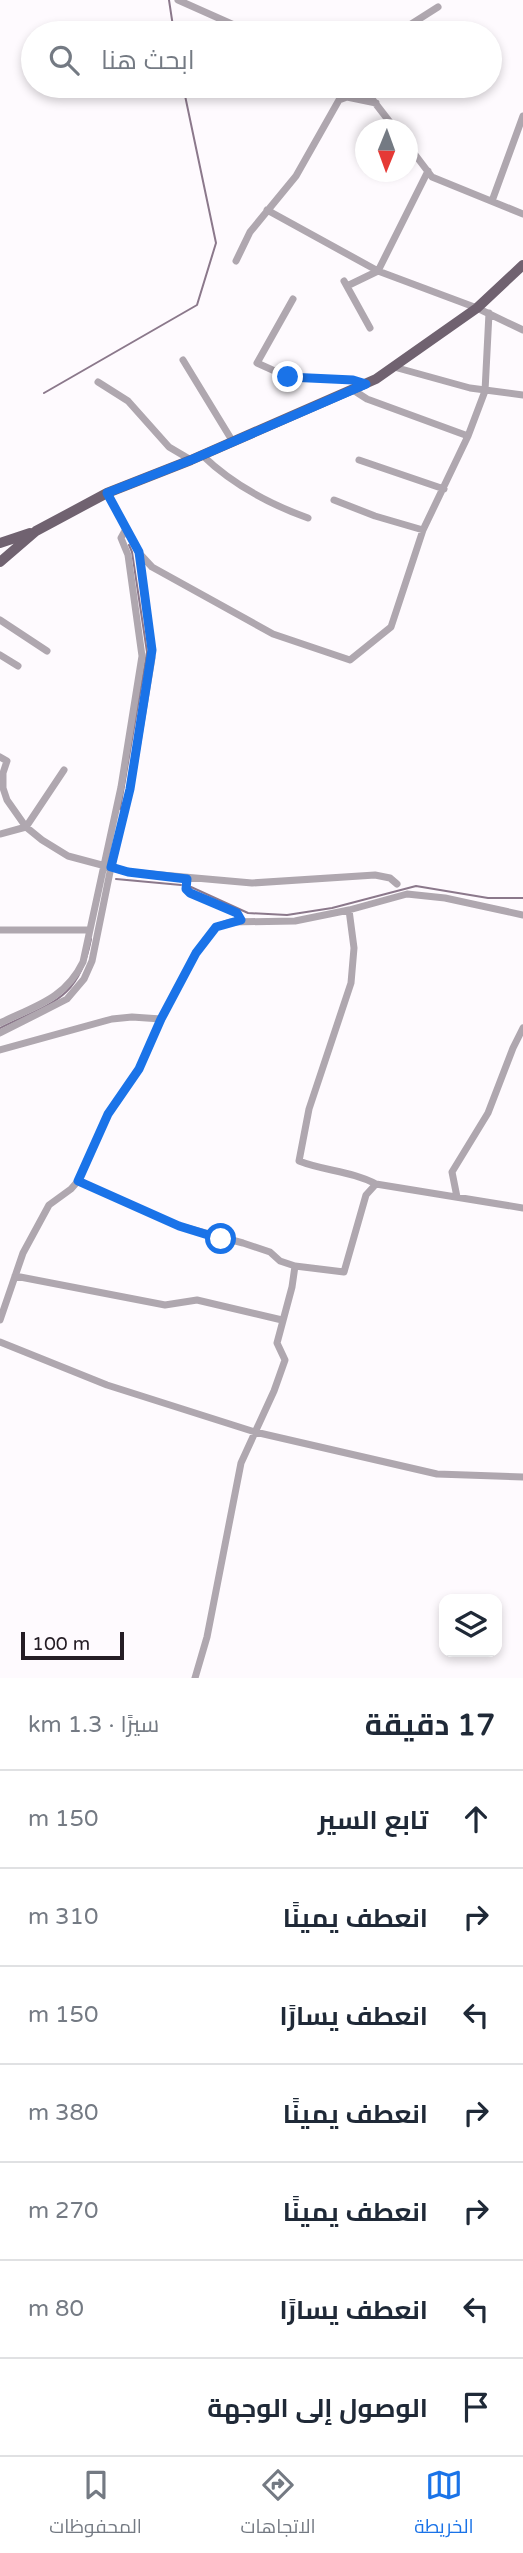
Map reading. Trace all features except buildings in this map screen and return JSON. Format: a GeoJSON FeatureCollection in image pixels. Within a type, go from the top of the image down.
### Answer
{"type":"FeatureCollection","features":[{"type":"Feature","properties":{"kind":"main road"},"geometry":{"type":"LineString","coordinates":[[0,543],[36,531],[107,493],[191,460],[366,384],[477,308],[523,265]]}},
{"type":"Feature","properties":{"kind":"main road"},"geometry":{"type":"LineString","coordinates":[[0,562],[36,531]]}},
{"type":"Feature","properties":{"kind":"street"},"geometry":{"type":"LineString","coordinates":[[178,0],[225,21]]}},
{"type":"Feature","properties":{"kind":"street"},"geometry":{"type":"LineString","coordinates":[[416,21],[438,7]]}},
{"type":"Feature","properties":{"kind":"street"},"geometry":{"type":"LineString","coordinates":[[236,261],[250,232],[296,176],[339,100],[344,98]]}},
{"type":"Feature","properties":{"kind":"street"},"geometry":{"type":"LineString","coordinates":[[352,98],[376,103]]}},
{"type":"Feature","properties":{"kind":"street"},"geometry":{"type":"LineString","coordinates":[[373,98],[388,119]]}},
{"type":"Feature","properties":{"kind":"street"},"geometry":{"type":"LineString","coordinates":[[492,201],[523,116]]}},
{"type":"Feature","properties":{"kind":"street"},"geometry":{"type":"LineString","coordinates":[[418,158],[432,177],[523,214]]}},
{"type":"Feature","properties":{"kind":"street"},"geometry":{"type":"LineString","coordinates":[[370,328],[345,283],[379,271],[428,171]]}},
{"type":"Feature","properties":{"kind":"street"},"geometry":{"type":"LineString","coordinates":[[267,210],[379,271],[477,308],[523,330]]}},
{"type":"Feature","properties":{"kind":"street"},"geometry":{"type":"LineString","coordinates":[[293,299],[257,363],[288,377],[353,380],[366,384]]}},
{"type":"Feature","properties":{"kind":"street"},"geometry":{"type":"LineString","coordinates":[[107,493],[139,552],[152,567],[273,634],[350,660],[391,627],[422,530],[468,436],[485,391],[489,313]]}},
{"type":"Feature","properties":{"kind":"street"},"geometry":{"type":"LineString","coordinates":[[183,360],[233,442]]}},
{"type":"Feature","properties":{"kind":"street"},"geometry":{"type":"LineString","coordinates":[[394,367],[485,391],[523,394]]}},
{"type":"Feature","properties":{"kind":"street"},"geometry":{"type":"LineString","coordinates":[[98,382],[128,401],[169,447],[191,460]]}},
{"type":"Feature","properties":{"kind":"street"},"geometry":{"type":"LineString","coordinates":[[353,390],[367,399],[468,436]]}},
{"type":"Feature","properties":{"kind":"street"},"geometry":{"type":"LineString","coordinates":[[202,455],[219,471],[247,490],[280,508],[308,518]]}},
{"type":"Feature","properties":{"kind":"street"},"geometry":{"type":"LineString","coordinates":[[359,460],[444,489]]}},
{"type":"Feature","properties":{"kind":"street"},"geometry":{"type":"LineString","coordinates":[[334,500],[422,530]]}},
{"type":"Feature","properties":{"kind":"street"},"geometry":{"type":"LineString","coordinates":[[0,1033],[60,1004],[73,994],[92,961],[142,656],[128,555],[121,538],[126,529]]}},
{"type":"Feature","properties":{"kind":"street"},"geometry":{"type":"LineString","coordinates":[[0,1023],[68,987],[83,962],[89,930],[130,789],[152,658],[139,552]]}},
{"type":"Feature","properties":{"kind":"street"},"geometry":{"type":"LineString","coordinates":[[0,620],[47,652]]}},
{"type":"Feature","properties":{"kind":"street"},"geometry":{"type":"LineString","coordinates":[[0,655],[18,666]]}},
{"type":"Feature","properties":{"kind":"street"},"geometry":{"type":"LineString","coordinates":[[0,757],[6,761],[3,788],[7,800],[26,827],[42,841],[68,856],[128,872],[187,879],[252,883],[375,875],[390,878],[397,884]]}},
{"type":"Feature","properties":{"kind":"street"},"geometry":{"type":"LineString","coordinates":[[0,834],[26,827],[64,770]]}},
{"type":"Feature","properties":{"kind":"street"},"geometry":{"type":"LineString","coordinates":[[187,879],[186,889],[190,893],[237,913],[241,920]]}},
{"type":"Feature","properties":{"kind":"street"},"geometry":{"type":"LineString","coordinates":[[0,1320],[23,1253],[49,1205],[78,1181],[108,1114],[139,1069],[161,1019],[196,953],[216,927],[241,920],[282,922],[349,910],[407,894],[445,898],[523,915]]}},
{"type":"Feature","properties":{"kind":"street"},"geometry":{"type":"LineString","coordinates":[[349,910],[354,948],[351,982],[309,1109],[299,1161],[313,1167],[362,1177],[376,1184],[523,1208]]}},
{"type":"Feature","properties":{"kind":"street"},"geometry":{"type":"LineString","coordinates":[[0,930],[89,930]]}},
{"type":"Feature","properties":{"kind":"street"},"geometry":{"type":"LineString","coordinates":[[0,1050],[112,1019],[161,1019]]}},
{"type":"Feature","properties":{"kind":"street"},"geometry":{"type":"LineString","coordinates":[[457,1197],[452,1172],[488,1113],[523,1028]]}},
{"type":"Feature","properties":{"kind":"street"},"geometry":{"type":"LineString","coordinates":[[78,1181],[179,1226],[270,1252],[280,1261],[295,1266],[344,1272],[366,1195],[376,1184]]}},
{"type":"Feature","properties":{"kind":"street"},"geometry":{"type":"LineString","coordinates":[[195,1678],[209,1626],[241,1463],[285,1360],[277,1343],[295,1266]]}},
{"type":"Feature","properties":{"kind":"street"},"geometry":{"type":"LineString","coordinates":[[15,1276],[165,1305],[197,1300],[282,1320]]}},
{"type":"Feature","properties":{"kind":"street"},"geometry":{"type":"LineString","coordinates":[[0,1342],[107,1385],[255,1432],[437,1474],[523,1477]]}},
{"type":"Feature","properties":{"kind":"waterway"},"geometry":{"type":"LineString","coordinates":[[169,0],[172,21]]}},
{"type":"Feature","properties":{"kind":"waterway"},"geometry":{"type":"LineString","coordinates":[[44,393],[197,305],[216,243],[186,98]]}},
{"type":"Feature","properties":{"kind":"waterway"},"geometry":{"type":"LineString","coordinates":[[120,809],[147,652],[129,545]]}},
{"type":"Feature","properties":{"kind":"waterway"},"geometry":{"type":"LineString","coordinates":[[116,879],[181,885]]}},
{"type":"Feature","properties":{"kind":"waterway"},"geometry":{"type":"LineString","coordinates":[[191,887],[248,913],[287,915],[332,908],[416,886],[488,898],[523,898]]}},
{"type":"Feature","properties":{"kind":"waterway"},"geometry":{"type":"LineString","coordinates":[[0,1028],[60,997],[79,975],[91,939]]}},
{"type":"Feature","properties":{"kind":"route"},"geometry":{"type":"LineString","coordinates":[[221,1239],[179,1226],[78,1181],[108,1114],[139,1069],[161,1019],[196,953],[216,927],[241,920],[237,913],[190,893],[186,889],[187,879],[128,872],[111,867],[130,789],[152,650],[139,552],[107,493],[191,460],[366,384],[353,380],[288,377]]}}]}
